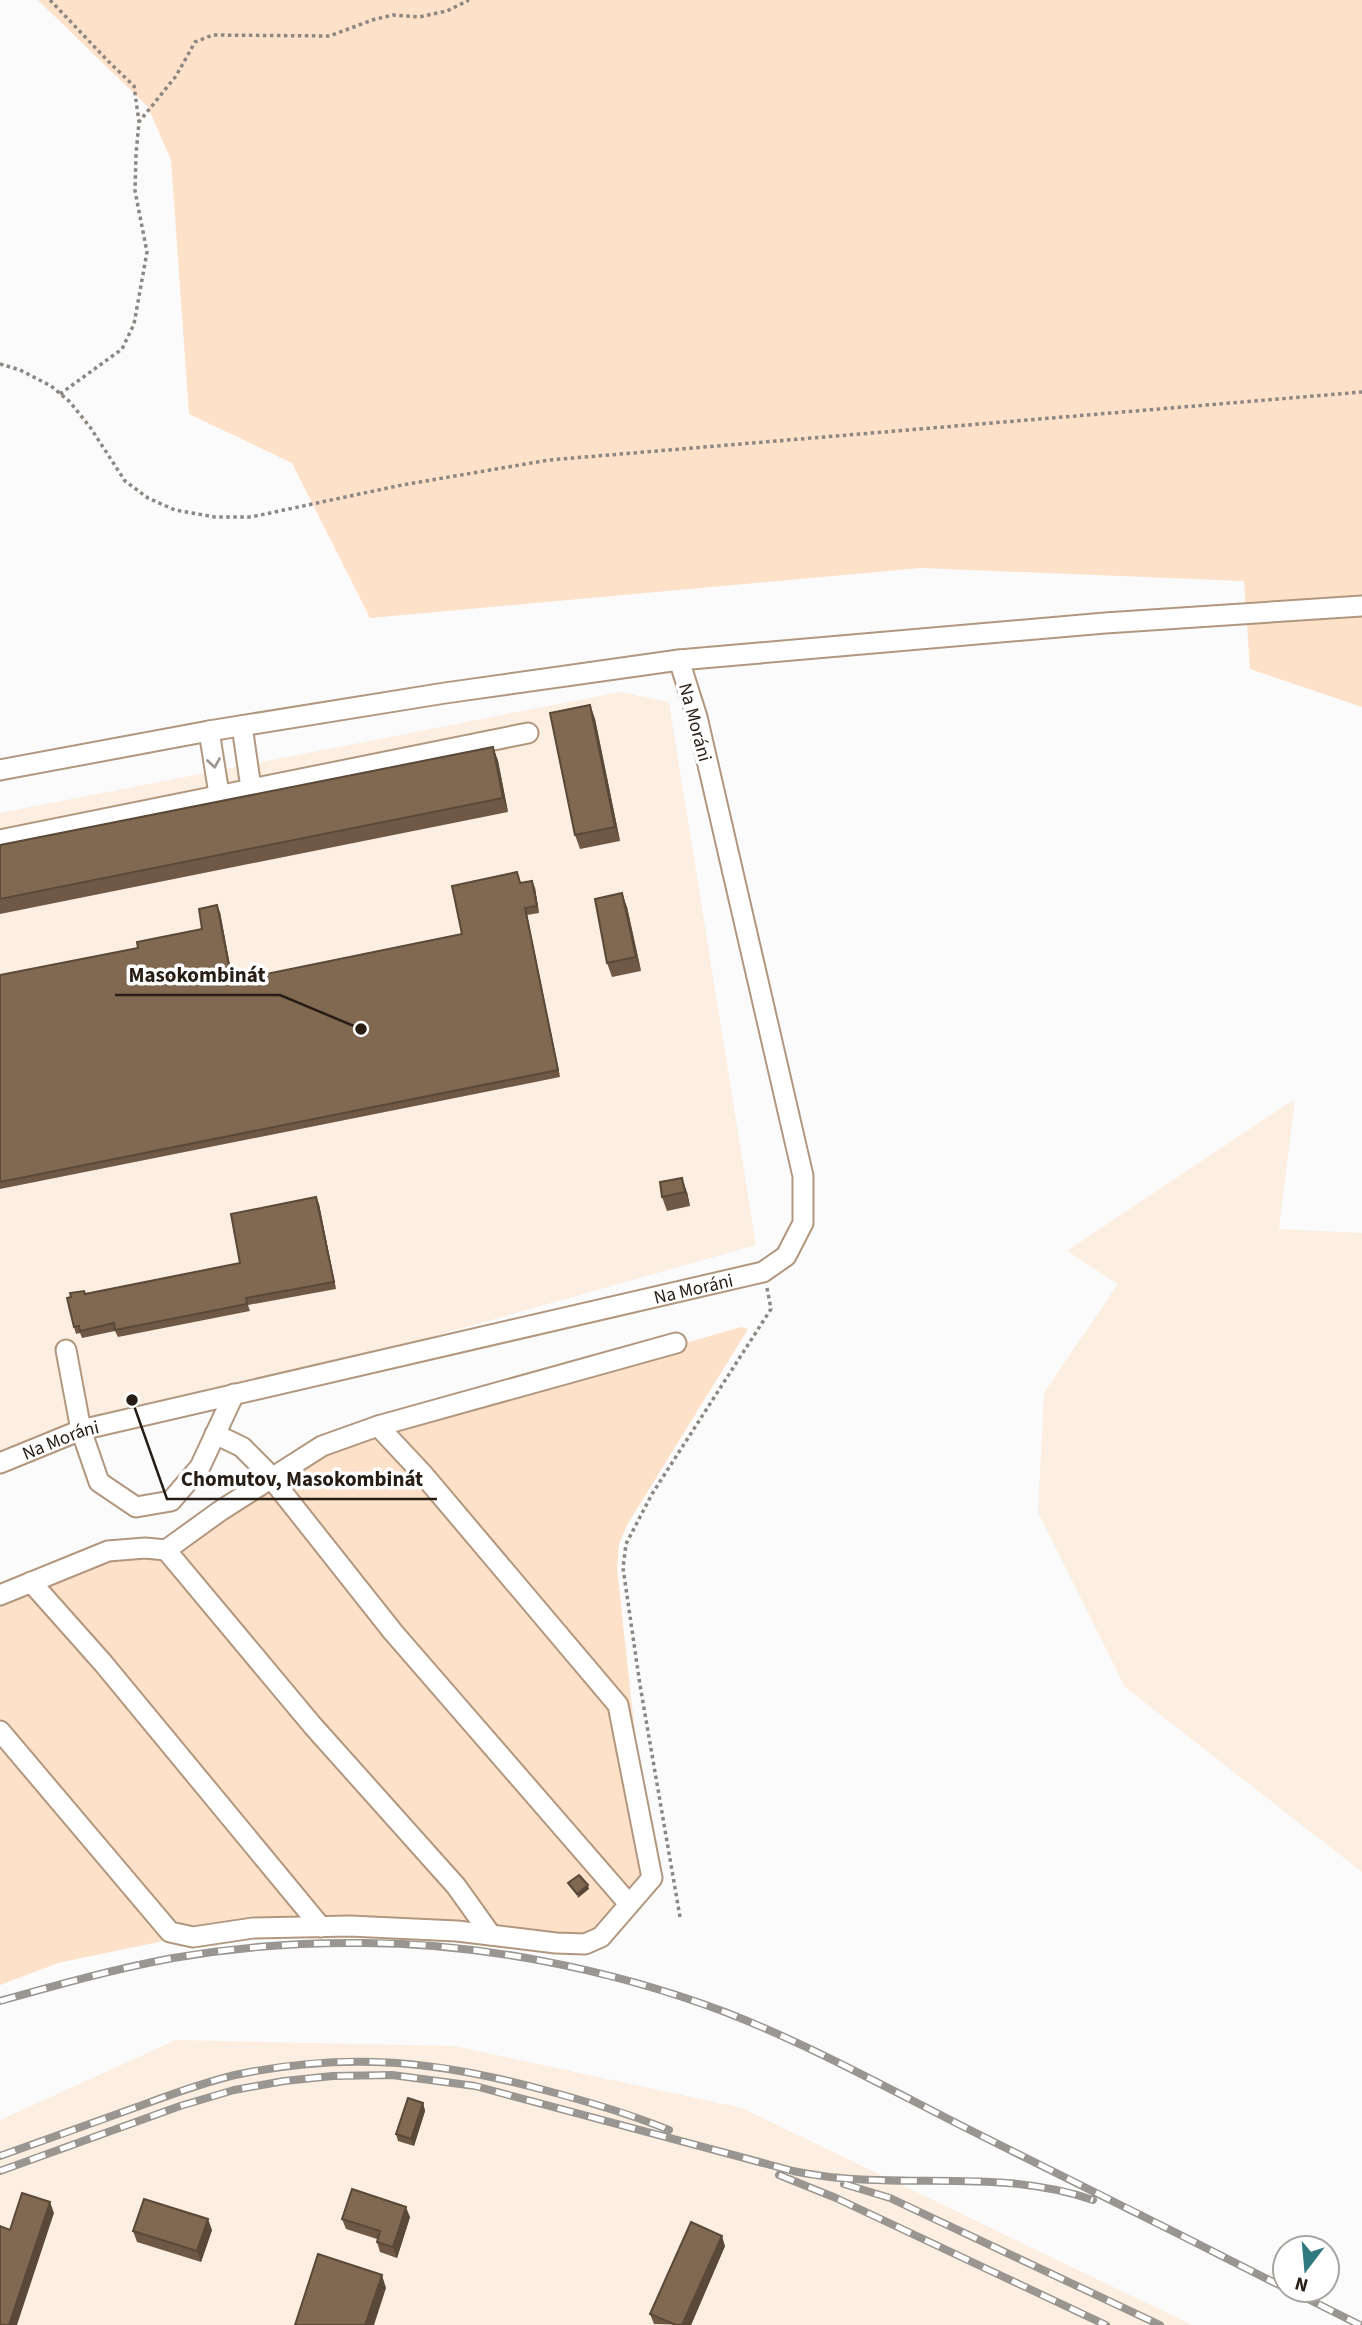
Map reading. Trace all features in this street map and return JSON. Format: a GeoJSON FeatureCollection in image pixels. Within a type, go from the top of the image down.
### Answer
{"type":"FeatureCollection","features":[{"type":"Feature","properties":{"kind":"street"},"geometry":{"type":"LineString","coordinates":[[0,770],[209,731],[458,691],[679,660],[1105,623],[1362,606]]}},
{"type":"Feature","properties":{"kind":"street","name":"Na Moráni"},"geometry":{"type":"LineString","coordinates":[[0,1463],[81,1430],[763,1272],[786,1256],[803,1223],[803,1176],[697,717],[679,660]]}},
{"type":"Feature","properties":{"kind":"street"},"geometry":{"type":"LineString","coordinates":[[242,726],[251,788]]}},
{"type":"Feature","properties":{"kind":"street"},"geometry":{"type":"LineString","coordinates":[[209,731],[219,794]]}},
{"type":"Feature","properties":{"kind":"street"},"geometry":{"type":"LineString","coordinates":[[0,841],[219,794],[528,733]]}},
{"type":"Feature","properties":{"kind":"street"},"geometry":{"type":"LineString","coordinates":[[0,1595],[108,1551],[145,1548],[166,1550],[219,1511],[322,1446],[378,1426],[676,1343]]}},
{"type":"Feature","properties":{"kind":"street"},"geometry":{"type":"LineString","coordinates":[[66,1350],[81,1430],[99,1482],[136,1507],[171,1501],[200,1467],[234,1394]]}},
{"type":"Feature","properties":{"kind":"street"},"geometry":{"type":"LineString","coordinates":[[0,1731],[170,1932],[193,1937],[253,1928],[350,1926],[491,1935],[556,1944],[585,1944],[601,1937],[652,1878],[618,1705],[422,1473],[378,1426]]}},
{"type":"Feature","properties":{"kind":"street"},"geometry":{"type":"LineString","coordinates":[[215,1434],[242,1447],[271,1479],[393,1632],[629,1905]]}},
{"type":"Feature","properties":{"kind":"street"},"geometry":{"type":"LineString","coordinates":[[166,1550],[313,1726],[456,1886],[491,1935]]}},
{"type":"Feature","properties":{"kind":"street"},"geometry":{"type":"LineString","coordinates":[[31,1582],[103,1662],[321,1927]]}},
{"type":"Feature","properties":{"kind":"path"},"geometry":{"type":"LineString","coordinates":[[50,0],[134,86],[139,121],[135,154],[135,191],[147,252],[135,324],[122,349],[60,394]]}},
{"type":"Feature","properties":{"kind":"path"},"geometry":{"type":"LineString","coordinates":[[139,121],[176,76],[195,42],[214,35],[330,36],[372,20],[394,15],[419,17],[447,11],[469,0]]}},
{"type":"Feature","properties":{"kind":"path"},"geometry":{"type":"LineString","coordinates":[[0,364],[51,386],[70,402],[125,481],[148,498],[175,510],[215,517],[251,517],[401,485],[549,460],[1362,392]]}},
{"type":"Feature","properties":{"kind":"path"},"geometry":{"type":"LineString","coordinates":[[680,1917],[638,1672],[623,1568],[624,1556],[626,1544],[652,1494],[771,1309],[763,1272]]}},
{"type":"Feature","properties":{"kind":"shaded area"},"geometry":{"type":"Polygon","coordinates":[[[38,0],[1362,0],[1362,707],[1250,669],[1244,581],[921,568],[370,618],[292,463],[189,414],[171,160],[148,107],[38,0]]]}},
{"type":"Feature","properties":{"kind":"shaded area"},"geometry":{"type":"Polygon","coordinates":[[[620,692],[669,702],[756,1245],[0,1459],[0,813],[620,692]]]}},
{"type":"Feature","properties":{"kind":"shaded area"},"geometry":{"type":"Polygon","coordinates":[[[1295,1099],[1279,1229],[1362,1233],[1362,1872],[1125,1687],[1038,1512],[1044,1393],[1118,1284],[1067,1251],[1295,1099]]]}},
{"type":"Feature","properties":{"kind":"shaded area"},"geometry":{"type":"Polygon","coordinates":[[[741,1327],[748,1329],[627,1525],[619,1544],[617,1568],[650,1873],[585,1940],[211,1931],[58,1963],[0,1985],[0,1602],[106,1558],[173,1553],[327,1447],[741,1327]]]}},
{"type":"Feature","properties":{"kind":"shaded area"},"geometry":{"type":"Polygon","coordinates":[[[176,2040],[455,2046],[742,2108],[1192,2325],[0,2325],[0,2120],[176,2040]]]}},
{"type":"Feature","properties":{"kind":"building"},"geometry":{"type":"Polygon","coordinates":[[[590,705],[615,827],[575,835],[550,713],[590,705]]]}},
{"type":"Feature","properties":{"kind":"building"},"geometry":{"type":"Polygon","coordinates":[[[493,747],[503,798],[0,899],[0,845],[493,747]]]}},
{"type":"Feature","properties":{"kind":"building"},"geometry":{"type":"Polygon","coordinates":[[[517,872],[520,883],[532,881],[537,906],[525,908],[558,1070],[0,1182],[0,975],[138,948],[137,942],[202,929],[199,909],[217,905],[232,981],[462,934],[452,886],[517,872]]]}},
{"type":"Feature","properties":{"kind":"building"},"geometry":{"type":"Polygon","coordinates":[[[622,893],[636,957],[607,963],[595,899],[622,893]]]}},
{"type":"Feature","properties":{"kind":"building"},"geometry":{"type":"Polygon","coordinates":[[[682,1178],[685,1192],[662,1197],[660,1182],[682,1178]]]}},
{"type":"Feature","properties":{"kind":"building"},"geometry":{"type":"Polygon","coordinates":[[[316,1197],[334,1282],[246,1298],[247,1304],[115,1330],[114,1323],[80,1331],[79,1326],[74,1327],[67,1298],[71,1297],[70,1293],[84,1291],[85,1294],[240,1263],[231,1214],[316,1197]]]}},
{"type":"Feature","properties":{"kind":"building"},"geometry":{"type":"Polygon","coordinates":[[[579,1875],[588,1885],[577,1894],[568,1883],[579,1875]]]}},
{"type":"Feature","properties":{"kind":"building"},"geometry":{"type":"Polygon","coordinates":[[[408,2098],[423,2103],[411,2139],[396,2134],[408,2098]]]}},
{"type":"Feature","properties":{"kind":"building"},"geometry":{"type":"Polygon","coordinates":[[[352,2189],[406,2207],[393,2247],[377,2242],[380,2231],[342,2219],[352,2189]]]}},
{"type":"Feature","properties":{"kind":"building"},"geometry":{"type":"Polygon","coordinates":[[[22,2193],[50,2202],[9,2325],[0,2325],[0,2226],[10,2230],[22,2193]]]}},
{"type":"Feature","properties":{"kind":"building"},"geometry":{"type":"Polygon","coordinates":[[[144,2199],[208,2219],[197,2251],[133,2231],[144,2199]]]}},
{"type":"Feature","properties":{"kind":"building"},"geometry":{"type":"Polygon","coordinates":[[[691,2222],[722,2236],[682,2325],[676,2325],[650,2314],[691,2222]]]}},
{"type":"Feature","properties":{"kind":"building"},"geometry":{"type":"Polygon","coordinates":[[[318,2254],[382,2275],[365,2325],[295,2325],[318,2254]]]}},
{"type":"Feature","properties":{"kind":"railway"},"geometry":{"type":"LineString","coordinates":[[0,2001],[107,1972],[173,1958],[306,1944],[444,1947],[589,1971],[681,1997],[787,2038],[1271,2281]]}},
{"type":"Feature","properties":{"kind":"railway"},"geometry":{"type":"LineString","coordinates":[[0,2156],[222,2078],[316,2063],[393,2063],[469,2072],[594,2104],[669,2130]]}},
{"type":"Feature","properties":{"kind":"railway"},"geometry":{"type":"LineString","coordinates":[[0,2171],[180,2106],[234,2090],[333,2076],[392,2075],[475,2086],[793,2171],[835,2178],[999,2182],[1062,2191],[1093,2200]]}},
{"type":"Feature","properties":{"kind":"railway"},"geometry":{"type":"LineString","coordinates":[[779,2175],[836,2198],[1106,2325]]}},
{"type":"Feature","properties":{"kind":"railway"},"geometry":{"type":"LineString","coordinates":[[844,2184],[890,2198],[1160,2325]]}},
{"type":"Feature","properties":{"kind":"railway"},"geometry":{"type":"LineString","coordinates":[[1318,2304],[1360,2325]]}},
{"type":"Feature","properties":{"kind":"place","name":"Masokombinát"},"geometry":{"type":"Point","coordinates":[361,1029]}},
{"type":"Feature","properties":{"kind":"place","name":"Chomutov, Masokombinát"},"geometry":{"type":"Point","coordinates":[132,1400]}}]}
